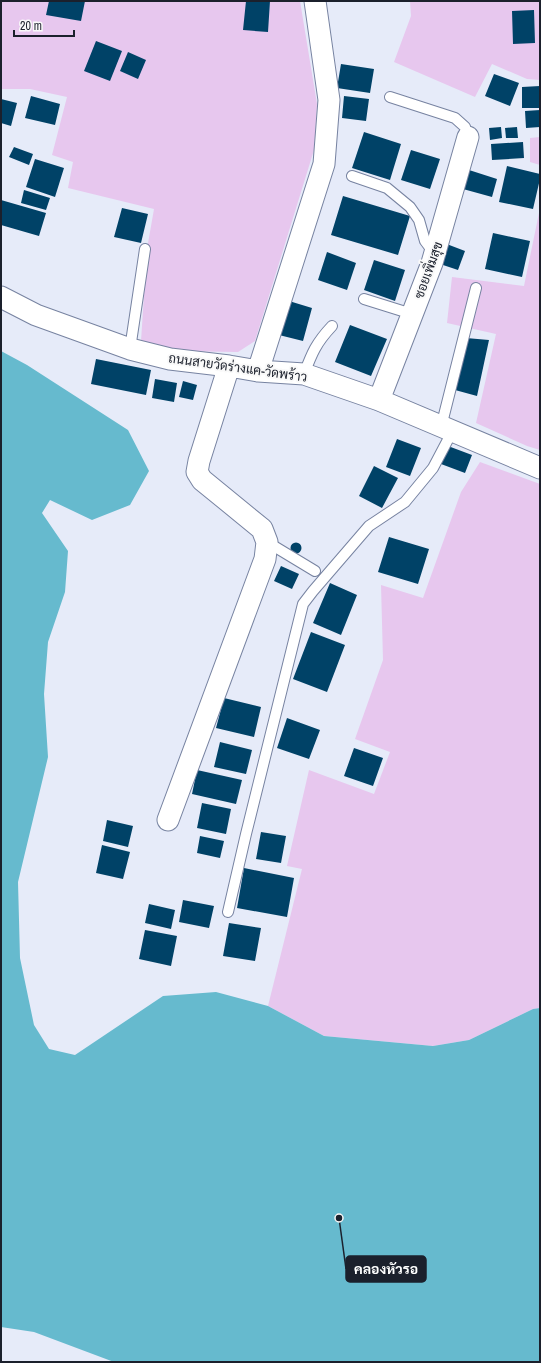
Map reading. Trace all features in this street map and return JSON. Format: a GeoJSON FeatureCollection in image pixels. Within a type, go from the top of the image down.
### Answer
{"type":"FeatureCollection","features":[{"type":"Feature","properties":{"kind":"street"},"geometry":{"type":"LineString","coordinates":[[258,371],[324,164],[329,100],[316,1]]}},
{"type":"Feature","properties":{"kind":"street","name":"ซอยเพิ่มสุข"},"geometry":{"type":"LineString","coordinates":[[378,400],[435,255],[468,137]]}},
{"type":"Feature","properties":{"kind":"street","name":"ถนนสายวัดร่างแค-วัดพร้าว"},"geometry":{"type":"LineString","coordinates":[[1,297],[36,315],[130,349],[170,359],[258,371],[304,374],[378,400],[446,430],[540,468]]}},
{"type":"Feature","properties":{"kind":"street"},"geometry":{"type":"LineString","coordinates":[[168,820],[265,559],[267,542],[262,529],[202,480],[197,472],[199,461],[229,366]]}},
{"type":"Feature","properties":{"kind":"lane"},"geometry":{"type":"LineString","coordinates":[[390,97],[455,118],[465,127],[468,137]]}},
{"type":"Feature","properties":{"kind":"lane"},"geometry":{"type":"LineString","coordinates":[[352,176],[387,188],[410,208],[419,220],[425,241],[435,255]]}},
{"type":"Feature","properties":{"kind":"lane"},"geometry":{"type":"LineString","coordinates":[[130,349],[145,249]]}},
{"type":"Feature","properties":{"kind":"lane"},"geometry":{"type":"LineString","coordinates":[[228,912],[303,604],[369,526],[405,502],[433,468],[446,430],[476,288]]}},
{"type":"Feature","properties":{"kind":"lane"},"geometry":{"type":"LineString","coordinates":[[364,299],[412,314]]}},
{"type":"Feature","properties":{"kind":"lane"},"geometry":{"type":"LineString","coordinates":[[304,374],[314,350],[322,337],[332,326]]}},
{"type":"Feature","properties":{"kind":"lane"},"geometry":{"type":"LineString","coordinates":[[267,542],[315,571]]}},
{"type":"Feature","properties":{"kind":"shaded area"},"geometry":{"type":"Polygon","coordinates":[[[1,1],[300,1],[317,104],[314,150],[255,341],[238,352],[168,351],[141,341],[147,249],[154,209],[68,188],[73,162],[52,155],[67,97],[30,89],[1,89],[1,1]]]}},
{"type":"Feature","properties":{"kind":"shaded area"},"geometry":{"type":"Polygon","coordinates":[[[410,1],[540,1],[540,80],[527,79],[492,64],[475,97],[394,62],[411,16],[410,1]]]}},
{"type":"Feature","properties":{"kind":"shaded area"},"geometry":{"type":"Polygon","coordinates":[[[540,137],[540,165],[530,162],[530,138],[540,137]]]}},
{"type":"Feature","properties":{"kind":"shaded area"},"geometry":{"type":"Polygon","coordinates":[[[540,208],[540,450],[527,446],[476,423],[496,334],[447,323],[452,277],[524,286],[540,208]]]}},
{"type":"Feature","properties":{"kind":"shaded area"},"geometry":{"type":"Polygon","coordinates":[[[480,462],[540,484],[540,1008],[533,1009],[469,1040],[433,1046],[324,1036],[268,1006],[302,869],[287,866],[309,770],[374,794],[390,752],[355,739],[383,660],[381,585],[423,598],[461,492],[480,462]]]}},
{"type":"Feature","properties":{"kind":"water"},"geometry":{"type":"Polygon","coordinates":[[[1,351],[27,365],[128,430],[149,471],[130,505],[92,520],[50,500],[42,513],[68,551],[65,592],[48,642],[44,694],[48,757],[18,882],[20,958],[34,1025],[49,1049],[75,1055],[163,996],[216,992],[268,1006],[324,1036],[433,1046],[469,1040],[533,1009],[540,1008],[540,1362],[114,1362],[34,1332],[1,1327],[1,351]]]}},
{"type":"Feature","properties":{"kind":"building"},"geometry":{"type":"Polygon","coordinates":[[[49,1],[85,1],[81,21],[46,15],[49,1]]]}},
{"type":"Feature","properties":{"kind":"building"},"geometry":{"type":"Polygon","coordinates":[[[246,1],[270,1],[268,32],[243,30],[246,1]]]}},
{"type":"Feature","properties":{"kind":"building"},"geometry":{"type":"Polygon","coordinates":[[[534,10],[535,43],[513,44],[512,11],[534,10]]]}},
{"type":"Feature","properties":{"kind":"building"},"geometry":{"type":"Polygon","coordinates":[[[96,41],[122,51],[110,81],[84,71],[96,41]]]}},
{"type":"Feature","properties":{"kind":"building"},"geometry":{"type":"Polygon","coordinates":[[[128,52],[146,60],[138,79],[120,71],[128,52]]]}},
{"type":"Feature","properties":{"kind":"building"},"geometry":{"type":"Polygon","coordinates":[[[341,64],[374,69],[370,93],[337,88],[341,64]]]}},
{"type":"Feature","properties":{"kind":"building"},"geometry":{"type":"Polygon","coordinates":[[[494,74],[519,83],[510,106],[485,96],[494,74]]]}},
{"type":"Feature","properties":{"kind":"building"},"geometry":{"type":"Polygon","coordinates":[[[540,86],[540,108],[522,108],[522,87],[540,86]]]}},
{"type":"Feature","properties":{"kind":"building"},"geometry":{"type":"Polygon","coordinates":[[[31,96],[60,104],[55,125],[25,118],[31,96]]]}},
{"type":"Feature","properties":{"kind":"building"},"geometry":{"type":"Polygon","coordinates":[[[344,96],[369,99],[366,121],[342,118],[344,96]]]}},
{"type":"Feature","properties":{"kind":"building"},"geometry":{"type":"Polygon","coordinates":[[[1,99],[17,103],[11,126],[1,123],[1,99]]]}},
{"type":"Feature","properties":{"kind":"building"},"geometry":{"type":"Polygon","coordinates":[[[540,110],[540,127],[526,128],[525,111],[540,110]]]}},
{"type":"Feature","properties":{"kind":"building"},"geometry":{"type":"Polygon","coordinates":[[[501,127],[502,138],[490,140],[489,128],[501,127]]]}},
{"type":"Feature","properties":{"kind":"building"},"geometry":{"type":"Polygon","coordinates":[[[517,127],[518,138],[506,138],[505,128],[517,127]]]}},
{"type":"Feature","properties":{"kind":"building"},"geometry":{"type":"Polygon","coordinates":[[[364,132],[401,144],[390,180],[352,168],[364,132]]]}},
{"type":"Feature","properties":{"kind":"building"},"geometry":{"type":"Polygon","coordinates":[[[523,142],[524,158],[492,160],[491,144],[523,142]]]}},
{"type":"Feature","properties":{"kind":"building"},"geometry":{"type":"Polygon","coordinates":[[[14,147],[33,154],[29,165],[9,157],[14,147]]]}},
{"type":"Feature","properties":{"kind":"building"},"geometry":{"type":"Polygon","coordinates":[[[411,150],[440,159],[430,189],[401,180],[411,150]]]}},
{"type":"Feature","properties":{"kind":"building"},"geometry":{"type":"Polygon","coordinates":[[[35,159],[64,168],[55,197],[26,187],[35,159]]]}},
{"type":"Feature","properties":{"kind":"building"},"geometry":{"type":"Polygon","coordinates":[[[507,166],[540,174],[533,209],[499,202],[507,166]]]}},
{"type":"Feature","properties":{"kind":"building"},"geometry":{"type":"Polygon","coordinates":[[[469,170],[497,179],[492,197],[463,189],[469,170]]]}},
{"type":"Feature","properties":{"kind":"building"},"geometry":{"type":"Polygon","coordinates":[[[24,190],[50,198],[46,210],[21,203],[24,190]]]}},
{"type":"Feature","properties":{"kind":"building"},"geometry":{"type":"Polygon","coordinates":[[[343,196],[410,216],[398,255],[331,235],[343,196]]]}},
{"type":"Feature","properties":{"kind":"building"},"geometry":{"type":"Polygon","coordinates":[[[1,200],[46,213],[39,236],[1,225],[1,200]]]}},
{"type":"Feature","properties":{"kind":"building"},"geometry":{"type":"Polygon","coordinates":[[[122,208],[148,214],[141,243],[114,237],[122,208]]]}},
{"type":"Feature","properties":{"kind":"building"},"geometry":{"type":"Polygon","coordinates":[[[493,233],[530,241],[522,277],[485,269],[493,233]]]}},
{"type":"Feature","properties":{"kind":"building"},"geometry":{"type":"Polygon","coordinates":[[[444,243],[465,251],[458,270],[437,263],[444,243]]]}},
{"type":"Feature","properties":{"kind":"building"},"geometry":{"type":"Polygon","coordinates":[[[327,252],[356,263],[347,290],[318,280],[327,252]]]}},
{"type":"Feature","properties":{"kind":"building"},"geometry":{"type":"Polygon","coordinates":[[[374,260],[405,270],[395,301],[364,290],[374,260]]]}},
{"type":"Feature","properties":{"kind":"building"},"geometry":{"type":"Polygon","coordinates":[[[289,301],[312,308],[303,341],[279,335],[289,301]]]}},
{"type":"Feature","properties":{"kind":"building"},"geometry":{"type":"Polygon","coordinates":[[[350,325],[387,339],[371,376],[335,362],[350,325]]]}},
{"type":"Feature","properties":{"kind":"building"},"geometry":{"type":"Polygon","coordinates":[[[466,338],[489,340],[477,396],[455,390],[466,338]]]}},
{"type":"Feature","properties":{"kind":"building"},"geometry":{"type":"Polygon","coordinates":[[[96,359],[151,370],[146,395],[91,384],[96,359]]]}},
{"type":"Feature","properties":{"kind":"building"},"geometry":{"type":"Polygon","coordinates":[[[155,379],[177,383],[174,402],[152,398],[155,379]]]}},
{"type":"Feature","properties":{"kind":"building"},"geometry":{"type":"Polygon","coordinates":[[[183,381],[197,385],[193,400],[179,397],[183,381]]]}},
{"type":"Feature","properties":{"kind":"building"},"geometry":{"type":"Polygon","coordinates":[[[397,439],[421,448],[410,476],[386,467],[397,439]]]}},
{"type":"Feature","properties":{"kind":"building"},"geometry":{"type":"Polygon","coordinates":[[[448,446],[472,455],[465,473],[441,464],[448,446]]]}},
{"type":"Feature","properties":{"kind":"building"},"geometry":{"type":"Polygon","coordinates":[[[374,466],[398,478],[382,508],[359,496],[374,466]]]}},
{"type":"Feature","properties":{"kind":"building"},"geometry":{"type":"Polygon","coordinates":[[[389,537],[429,549],[418,584],[378,572],[389,537]]]}},
{"type":"Feature","properties":{"kind":"building"},"geometry":{"type":"Polygon","coordinates":[[[294,543],[298,543],[300,544],[300,552],[294,553],[291,550],[291,546],[294,543]]]}},
{"type":"Feature","properties":{"kind":"building"},"geometry":{"type":"Polygon","coordinates":[[[281,566],[299,574],[292,589],[274,581],[281,566]]]}},
{"type":"Feature","properties":{"kind":"building"},"geometry":{"type":"Polygon","coordinates":[[[330,583],[357,595],[341,635],[313,623],[330,583]]]}},
{"type":"Feature","properties":{"kind":"building"},"geometry":{"type":"Polygon","coordinates":[[[311,632],[345,645],[327,692],[293,679],[311,632]]]}},
{"type":"Feature","properties":{"kind":"building"},"geometry":{"type":"Polygon","coordinates":[[[224,698],[261,707],[254,737],[216,728],[224,698]]]}},
{"type":"Feature","properties":{"kind":"building"},"geometry":{"type":"Polygon","coordinates":[[[287,718],[320,730],[309,759],[277,748],[287,718]]]}},
{"type":"Feature","properties":{"kind":"building"},"geometry":{"type":"Polygon","coordinates":[[[220,742],[252,750],[246,774],[214,767],[220,742]]]}},
{"type":"Feature","properties":{"kind":"building"},"geometry":{"type":"Polygon","coordinates":[[[354,748],[383,758],[373,786],[344,776],[354,748]]]}},
{"type":"Feature","properties":{"kind":"building"},"geometry":{"type":"Polygon","coordinates":[[[197,770],[242,780],[236,804],[192,794],[197,770]]]}},
{"type":"Feature","properties":{"kind":"building"},"geometry":{"type":"Polygon","coordinates":[[[202,803],[231,809],[226,834],[197,828],[202,803]]]}},
{"type":"Feature","properties":{"kind":"building"},"geometry":{"type":"Polygon","coordinates":[[[107,820],[133,826],[128,847],[103,841],[107,820]]]}},
{"type":"Feature","properties":{"kind":"building"},"geometry":{"type":"Polygon","coordinates":[[[261,832],[286,836],[281,863],[256,859],[261,832]]]}},
{"type":"Feature","properties":{"kind":"building"},"geometry":{"type":"Polygon","coordinates":[[[200,836],[224,841],[220,858],[197,853],[200,836]]]}},
{"type":"Feature","properties":{"kind":"building"},"geometry":{"type":"Polygon","coordinates":[[[102,845],[130,852],[123,879],[96,873],[102,845]]]}},
{"type":"Feature","properties":{"kind":"building"},"geometry":{"type":"Polygon","coordinates":[[[244,868],[294,878],[287,917],[237,908],[244,868]]]}},
{"type":"Feature","properties":{"kind":"building"},"geometry":{"type":"Polygon","coordinates":[[[183,900],[214,906],[209,928],[179,922],[183,900]]]}},
{"type":"Feature","properties":{"kind":"building"},"geometry":{"type":"Polygon","coordinates":[[[149,904],[175,910],[171,929],[145,923],[149,904]]]}},
{"type":"Feature","properties":{"kind":"building"},"geometry":{"type":"Polygon","coordinates":[[[229,923],[261,928],[255,961],[223,956],[229,923]]]}},
{"type":"Feature","properties":{"kind":"building"},"geometry":{"type":"Polygon","coordinates":[[[145,930],[177,936],[171,966],[139,959],[145,930]]]}},
{"type":"Feature","properties":{"kind":"place","name":"คลองหัวรอ"},"geometry":{"type":"Point","coordinates":[339,1218]}}]}
